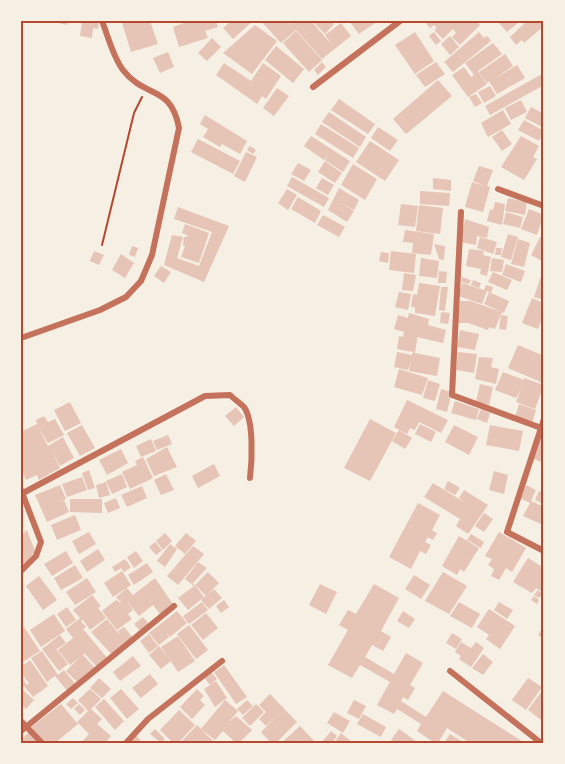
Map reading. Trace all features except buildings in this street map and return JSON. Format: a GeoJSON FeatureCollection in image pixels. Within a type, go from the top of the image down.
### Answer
{"type":"FeatureCollection","features":[{"type":"Feature","properties":{"kind":"street"},"geometry":{"type":"LineString","coordinates":[[21,338],[100,310],[126,297],[141,280],[152,255],[179,128],[176,111],[160,94],[146,90],[122,68],[102,21]]}},
{"type":"Feature","properties":{"kind":"street"},"geometry":{"type":"LineString","coordinates":[[314,87],[400,21]]}},
{"type":"Feature","properties":{"kind":"street"},"geometry":{"type":"LineString","coordinates":[[498,189],[544,206]]}},
{"type":"Feature","properties":{"kind":"street"},"geometry":{"type":"LineString","coordinates":[[461,212],[452,395],[543,428]]}},
{"type":"Feature","properties":{"kind":"street"},"geometry":{"type":"LineString","coordinates":[[21,571],[36,556],[41,542],[22,491],[205,396],[230,395],[245,408],[252,454],[250,478]]}},
{"type":"Feature","properties":{"kind":"street"},"geometry":{"type":"LineString","coordinates":[[544,419],[543,428],[507,532],[544,551]]}},
{"type":"Feature","properties":{"kind":"street"},"geometry":{"type":"LineString","coordinates":[[42,743],[23,726],[174,606]]}},
{"type":"Feature","properties":{"kind":"street"},"geometry":{"type":"LineString","coordinates":[[126,743],[148,719],[222,661]]}},
{"type":"Feature","properties":{"kind":"street"},"geometry":{"type":"LineString","coordinates":[[450,671],[541,743]]}},
{"type":"Feature","properties":{"kind":"path"},"geometry":{"type":"LineString","coordinates":[[102,244],[134,113],[146,90]]}}]}
